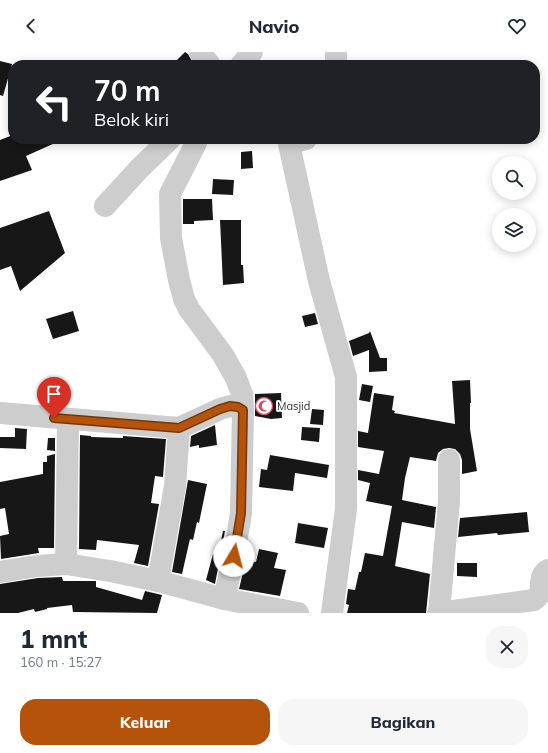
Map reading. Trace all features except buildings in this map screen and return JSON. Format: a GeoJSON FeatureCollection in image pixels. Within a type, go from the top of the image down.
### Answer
{"type":"FeatureCollection","features":[{"type":"Feature","properties":{"kind":"street"},"geometry":{"type":"LineString","coordinates":[[200,52],[206,60]]}},
{"type":"Feature","properties":{"kind":"street"},"geometry":{"type":"LineString","coordinates":[[245,60],[252,52]]}},
{"type":"Feature","properties":{"kind":"street"},"geometry":{"type":"LineString","coordinates":[[105,206],[139,169],[165,144]]}},
{"type":"Feature","properties":{"kind":"street"},"geometry":{"type":"LineString","coordinates":[[195,144],[170,194],[171,238],[184,299],[189,309],[223,355],[236,378],[242,394],[241,513],[234,556],[224,599]]}},
{"type":"Feature","properties":{"kind":"street"},"geometry":{"type":"LineString","coordinates":[[289,144],[319,281],[346,377],[346,509],[332,613]]}},
{"type":"Feature","properties":{"kind":"street"},"geometry":{"type":"LineString","coordinates":[[0,413],[68,420],[179,428],[220,409],[230,406],[238,407],[243,410]]}},
{"type":"Feature","properties":{"kind":"street"},"geometry":{"type":"LineString","coordinates":[[66,564],[68,420]]}},
{"type":"Feature","properties":{"kind":"street"},"geometry":{"type":"LineString","coordinates":[[158,581],[175,486],[179,428]]}},
{"type":"Feature","properties":{"kind":"street"},"geometry":{"type":"LineString","coordinates":[[449,460],[449,501],[439,613],[534,600],[539,595],[544,572],[548,570]]}},
{"type":"Feature","properties":{"kind":"street"},"geometry":{"type":"LineString","coordinates":[[0,572],[37,566],[66,564],[158,581],[224,599],[298,613]]}},
{"type":"Feature","properties":{"kind":"place","name":"Masjid"},"geometry":{"type":"Point","coordinates":[264,406]}},
{"type":"Feature","properties":{"kind":"route"},"geometry":{"type":"LineString","coordinates":[[54,418],[179,428],[220,409],[230,406],[238,407],[243,410],[241,513],[234,556]]}}]}
